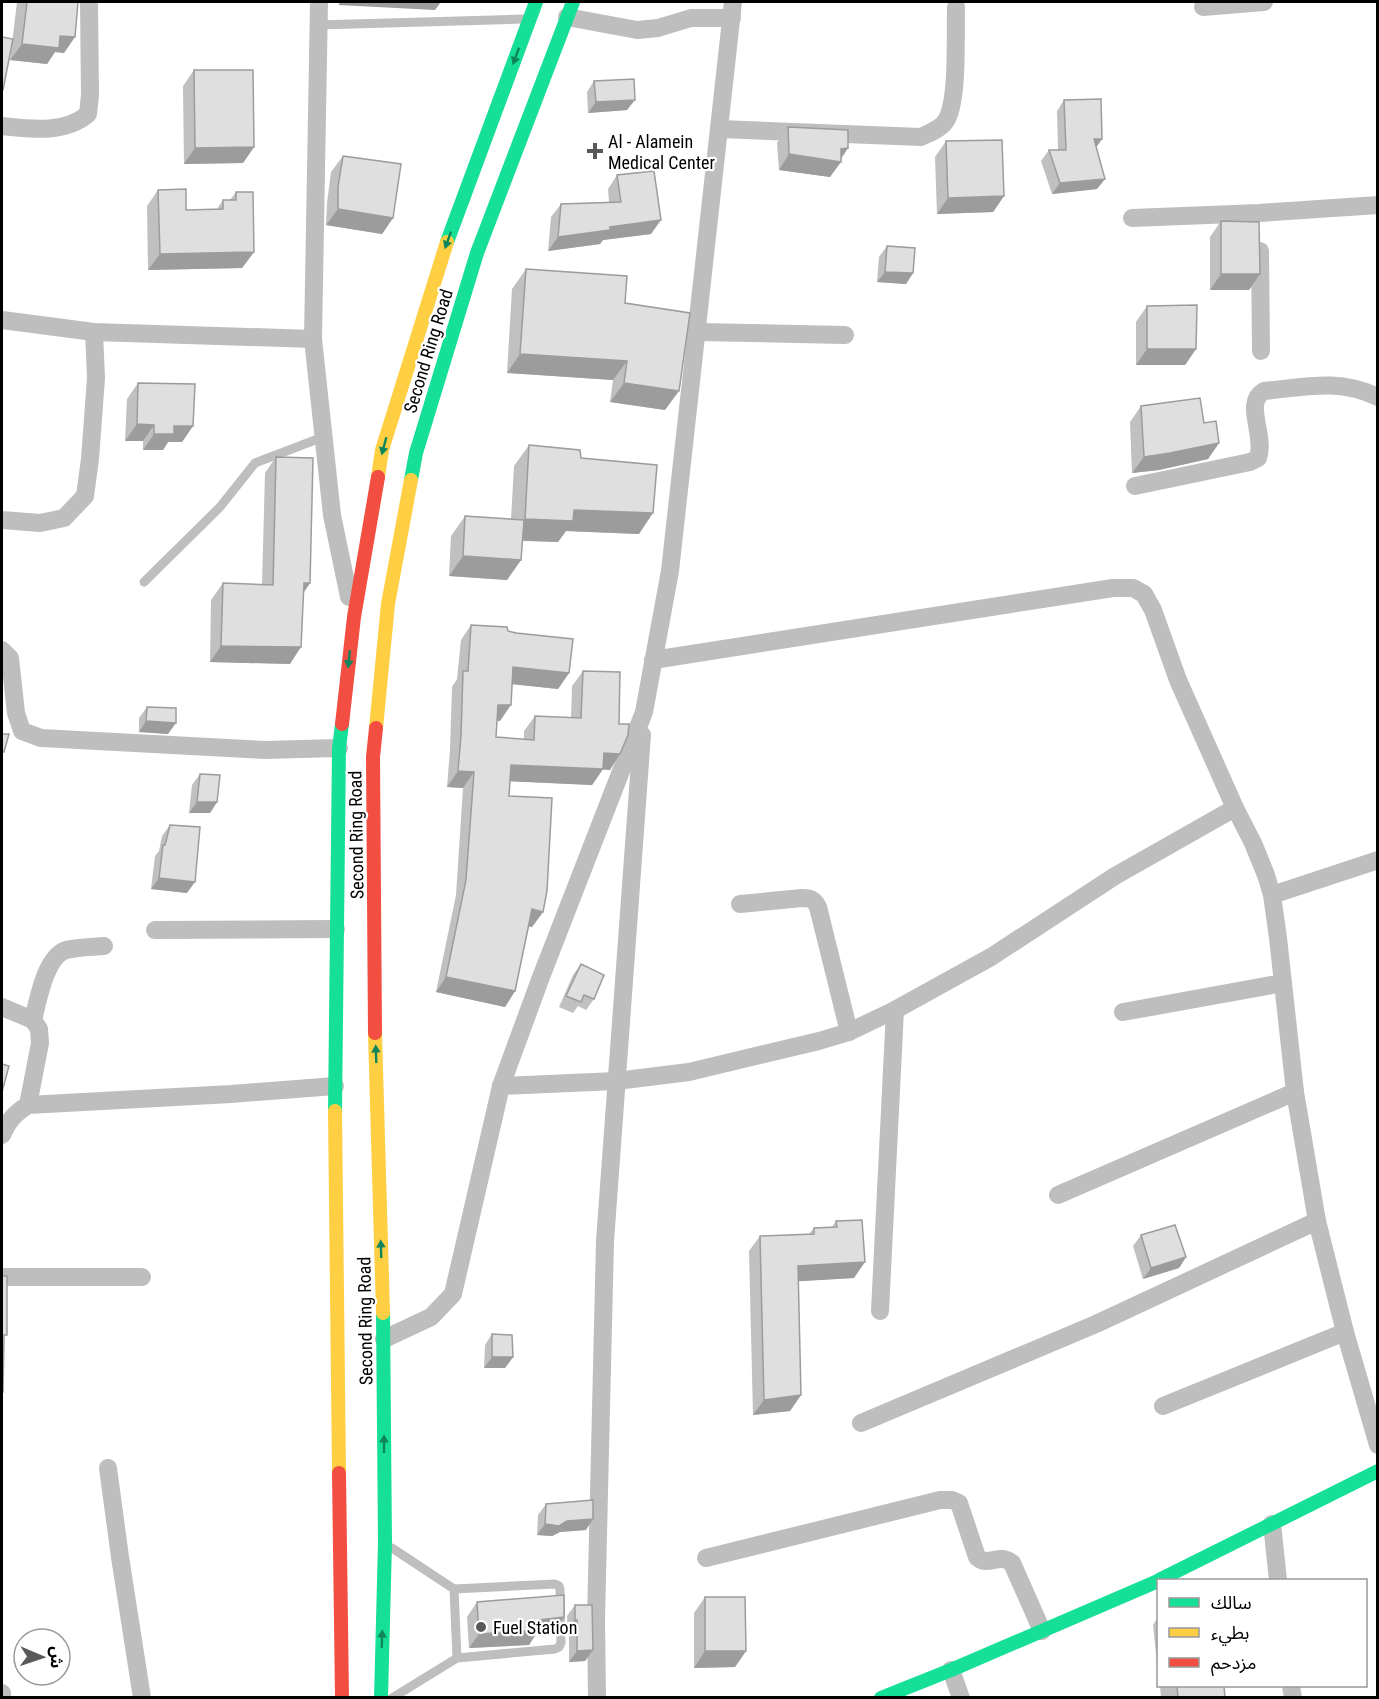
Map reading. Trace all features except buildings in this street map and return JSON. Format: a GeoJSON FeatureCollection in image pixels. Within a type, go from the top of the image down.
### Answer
{"type":"FeatureCollection","features":[{"type":"Feature","properties":{"kind":"main road","name":"Second Ring Road"},"geometry":{"type":"LineString","coordinates":[[342,1698],[335,1086],[339,748],[354,617],[382,450],[445,248],[536,2]]}},
{"type":"Feature","properties":{"kind":"main road","name":"Second Ring Road"},"geometry":{"type":"LineString","coordinates":[[381,1698],[385,1544],[384,1339],[375,1045],[373,757],[388,603],[416,453],[449,342],[477,253],[570,9]]}},
{"type":"Feature","properties":{"kind":"main road"},"geometry":{"type":"LineString","coordinates":[[1163,1579],[1377,1471]]}},
{"type":"Feature","properties":{"kind":"main road"},"geometry":{"type":"LineString","coordinates":[[881,1698],[1157,1582]]}},
{"type":"Feature","properties":{"kind":"street"},"geometry":{"type":"LineString","coordinates":[[2,126],[47,129],[80,121],[88,114],[90,95],[89,2]]}},
{"type":"Feature","properties":{"kind":"street"},"geometry":{"type":"LineString","coordinates":[[319,2],[312,339],[332,515],[354,617]]}},
{"type":"Feature","properties":{"kind":"street"},"geometry":{"type":"LineString","coordinates":[[1203,6],[1264,2]]}},
{"type":"Feature","properties":{"kind":"street"},"geometry":{"type":"LineString","coordinates":[[720,129],[921,137],[945,123],[951,112],[954,90],[956,7]]}},
{"type":"Feature","properties":{"kind":"street"},"geometry":{"type":"LineString","coordinates":[[570,9],[637,30],[658,28],[732,10],[670,571],[644,712],[605,1241],[596,1619],[597,1698]]}},
{"type":"Feature","properties":{"kind":"street"},"geometry":{"type":"LineString","coordinates":[[1132,218],[1259,225],[1377,206]]}},
{"type":"Feature","properties":{"kind":"street"},"geometry":{"type":"LineString","coordinates":[[1259,225],[1261,351]]}},
{"type":"Feature","properties":{"kind":"street"},"geometry":{"type":"LineString","coordinates":[[2,320],[94,332],[312,339]]}},
{"type":"Feature","properties":{"kind":"street"},"geometry":{"type":"LineString","coordinates":[[2,520],[40,523],[64,518],[85,496],[96,378],[94,332]]}},
{"type":"Feature","properties":{"kind":"street"},"geometry":{"type":"LineString","coordinates":[[697,332],[845,335]]}},
{"type":"Feature","properties":{"kind":"street"},"geometry":{"type":"LineString","coordinates":[[1135,486],[1250,462],[1258,458],[1261,441],[1255,401],[1264,391],[1325,385],[1363,390],[1377,397]]}},
{"type":"Feature","properties":{"kind":"street"},"geometry":{"type":"LineString","coordinates":[[653,660],[1113,588],[1133,588],[1144,594],[1153,610],[1178,681],[1253,843],[1272,895],[1295,1092],[1317,1221],[1377,1445]]}},
{"type":"Feature","properties":{"kind":"street"},"geometry":{"type":"LineString","coordinates":[[2,650],[10,658],[16,713],[22,731],[41,738],[265,750],[339,748]]}},
{"type":"Feature","properties":{"kind":"street"},"geometry":{"type":"LineString","coordinates":[[384,1339],[431,1317],[453,1294],[501,1086],[644,712]]}},
{"type":"Feature","properties":{"kind":"street"},"geometry":{"type":"LineString","coordinates":[[501,1086],[616,1081],[689,1072],[849,1032],[895,1010],[991,957],[1115,876],[1236,808]]}},
{"type":"Feature","properties":{"kind":"street"},"geometry":{"type":"LineString","coordinates":[[1272,895],[1377,860]]}},
{"type":"Feature","properties":{"kind":"street"},"geometry":{"type":"LineString","coordinates":[[740,904],[802,898],[815,901],[849,1032]]}},
{"type":"Feature","properties":{"kind":"street"},"geometry":{"type":"LineString","coordinates":[[154,930],[336,929]]}},
{"type":"Feature","properties":{"kind":"street"},"geometry":{"type":"LineString","coordinates":[[33,1020],[46,974],[54,960],[65,951],[104,946]]}},
{"type":"Feature","properties":{"kind":"street"},"geometry":{"type":"LineString","coordinates":[[1123,1012],[1283,983]]}},
{"type":"Feature","properties":{"kind":"street"},"geometry":{"type":"LineString","coordinates":[[2,1007],[33,1020],[39,1029],[39,1043],[28,1105]]}},
{"type":"Feature","properties":{"kind":"street"},"geometry":{"type":"LineString","coordinates":[[880,1311],[895,1010]]}},
{"type":"Feature","properties":{"kind":"street"},"geometry":{"type":"LineString","coordinates":[[2,1135],[7,1123],[16,1112],[28,1105],[335,1086]]}},
{"type":"Feature","properties":{"kind":"street"},"geometry":{"type":"LineString","coordinates":[[1058,1195],[1295,1092]]}},
{"type":"Feature","properties":{"kind":"street"},"geometry":{"type":"LineString","coordinates":[[861,1423],[1096,1324],[1317,1221]]}},
{"type":"Feature","properties":{"kind":"street"},"geometry":{"type":"LineString","coordinates":[[2,1276],[142,1277]]}},
{"type":"Feature","properties":{"kind":"street"},"geometry":{"type":"LineString","coordinates":[[1163,1406],[1345,1332]]}},
{"type":"Feature","properties":{"kind":"street"},"geometry":{"type":"LineString","coordinates":[[108,1467],[142,1698]]}},
{"type":"Feature","properties":{"kind":"street"},"geometry":{"type":"LineString","coordinates":[[706,1558],[940,1500],[952,1500],[958,1503],[977,1557],[982,1562],[1000,1557],[1007,1558],[1012,1563],[1042,1632]]}},
{"type":"Feature","properties":{"kind":"street"},"geometry":{"type":"LineString","coordinates":[[1272,1524],[1278,1579]]}},
{"type":"Feature","properties":{"kind":"street"},"geometry":{"type":"LineString","coordinates":[[951,1670],[961,1698]]}},
{"type":"Feature","properties":{"kind":"lane"},"geometry":{"type":"LineString","coordinates":[[318,25],[529,19]]}},
{"type":"Feature","properties":{"kind":"lane"},"geometry":{"type":"LineString","coordinates":[[144,582],[219,507],[255,463],[323,437]]}},
{"type":"Feature","properties":{"kind":"lane"},"geometry":{"type":"LineString","coordinates":[[385,1544],[454,1589],[555,1584],[560,1589],[561,1643],[559,1647],[457,1658],[392,1698]]}},
{"type":"Feature","properties":{"kind":"lane"},"geometry":{"type":"LineString","coordinates":[[454,1589],[457,1658]]}},
{"type":"Feature","properties":{"kind":"traffic: fast"},"geometry":{"type":"LineString","coordinates":[[447,242],[536,2]]}},
{"type":"Feature","properties":{"kind":"traffic: fast"},"geometry":{"type":"LineString","coordinates":[[411,480],[416,453],[477,253],[573,2]]}},
{"type":"Feature","properties":{"kind":"traffic: fast"},"geometry":{"type":"LineString","coordinates":[[335,1111],[339,748],[342,724]]}},
{"type":"Feature","properties":{"kind":"traffic: fast"},"geometry":{"type":"LineString","coordinates":[[381,1698],[385,1543],[383,1313]]}},
{"type":"Feature","properties":{"kind":"traffic: fast"},"geometry":{"type":"LineString","coordinates":[[1161,1579],[1378,1471]]}},
{"type":"Feature","properties":{"kind":"traffic: fast"},"geometry":{"type":"LineString","coordinates":[[881,1698],[1157,1581]]}},
{"type":"Feature","properties":{"kind":"traffic: slow"},"geometry":{"type":"LineString","coordinates":[[378,477],[382,450],[447,242]]}},
{"type":"Feature","properties":{"kind":"traffic: slow"},"geometry":{"type":"LineString","coordinates":[[376,728],[388,604],[411,480]]}},
{"type":"Feature","properties":{"kind":"traffic: slow"},"geometry":{"type":"LineString","coordinates":[[375,1033],[383,1313]]}},
{"type":"Feature","properties":{"kind":"traffic: slow"},"geometry":{"type":"LineString","coordinates":[[335,1111],[339,1473]]}},
{"type":"Feature","properties":{"kind":"traffic: jam"},"geometry":{"type":"LineString","coordinates":[[342,724],[354,617],[378,477]]}},
{"type":"Feature","properties":{"kind":"traffic: jam"},"geometry":{"type":"LineString","coordinates":[[375,1033],[373,757],[376,728]]}},
{"type":"Feature","properties":{"kind":"traffic: jam"},"geometry":{"type":"LineString","coordinates":[[339,1473],[342,1698]]}},
{"type":"Feature","properties":{"kind":"place","name":"Al - Alamein Medical Center"},"geometry":{"type":"Point","coordinates":[595,151]}},
{"type":"Feature","properties":{"kind":"place","name":"Fuel Station"},"geometry":{"type":"Point","coordinates":[481,1627]}}]}
